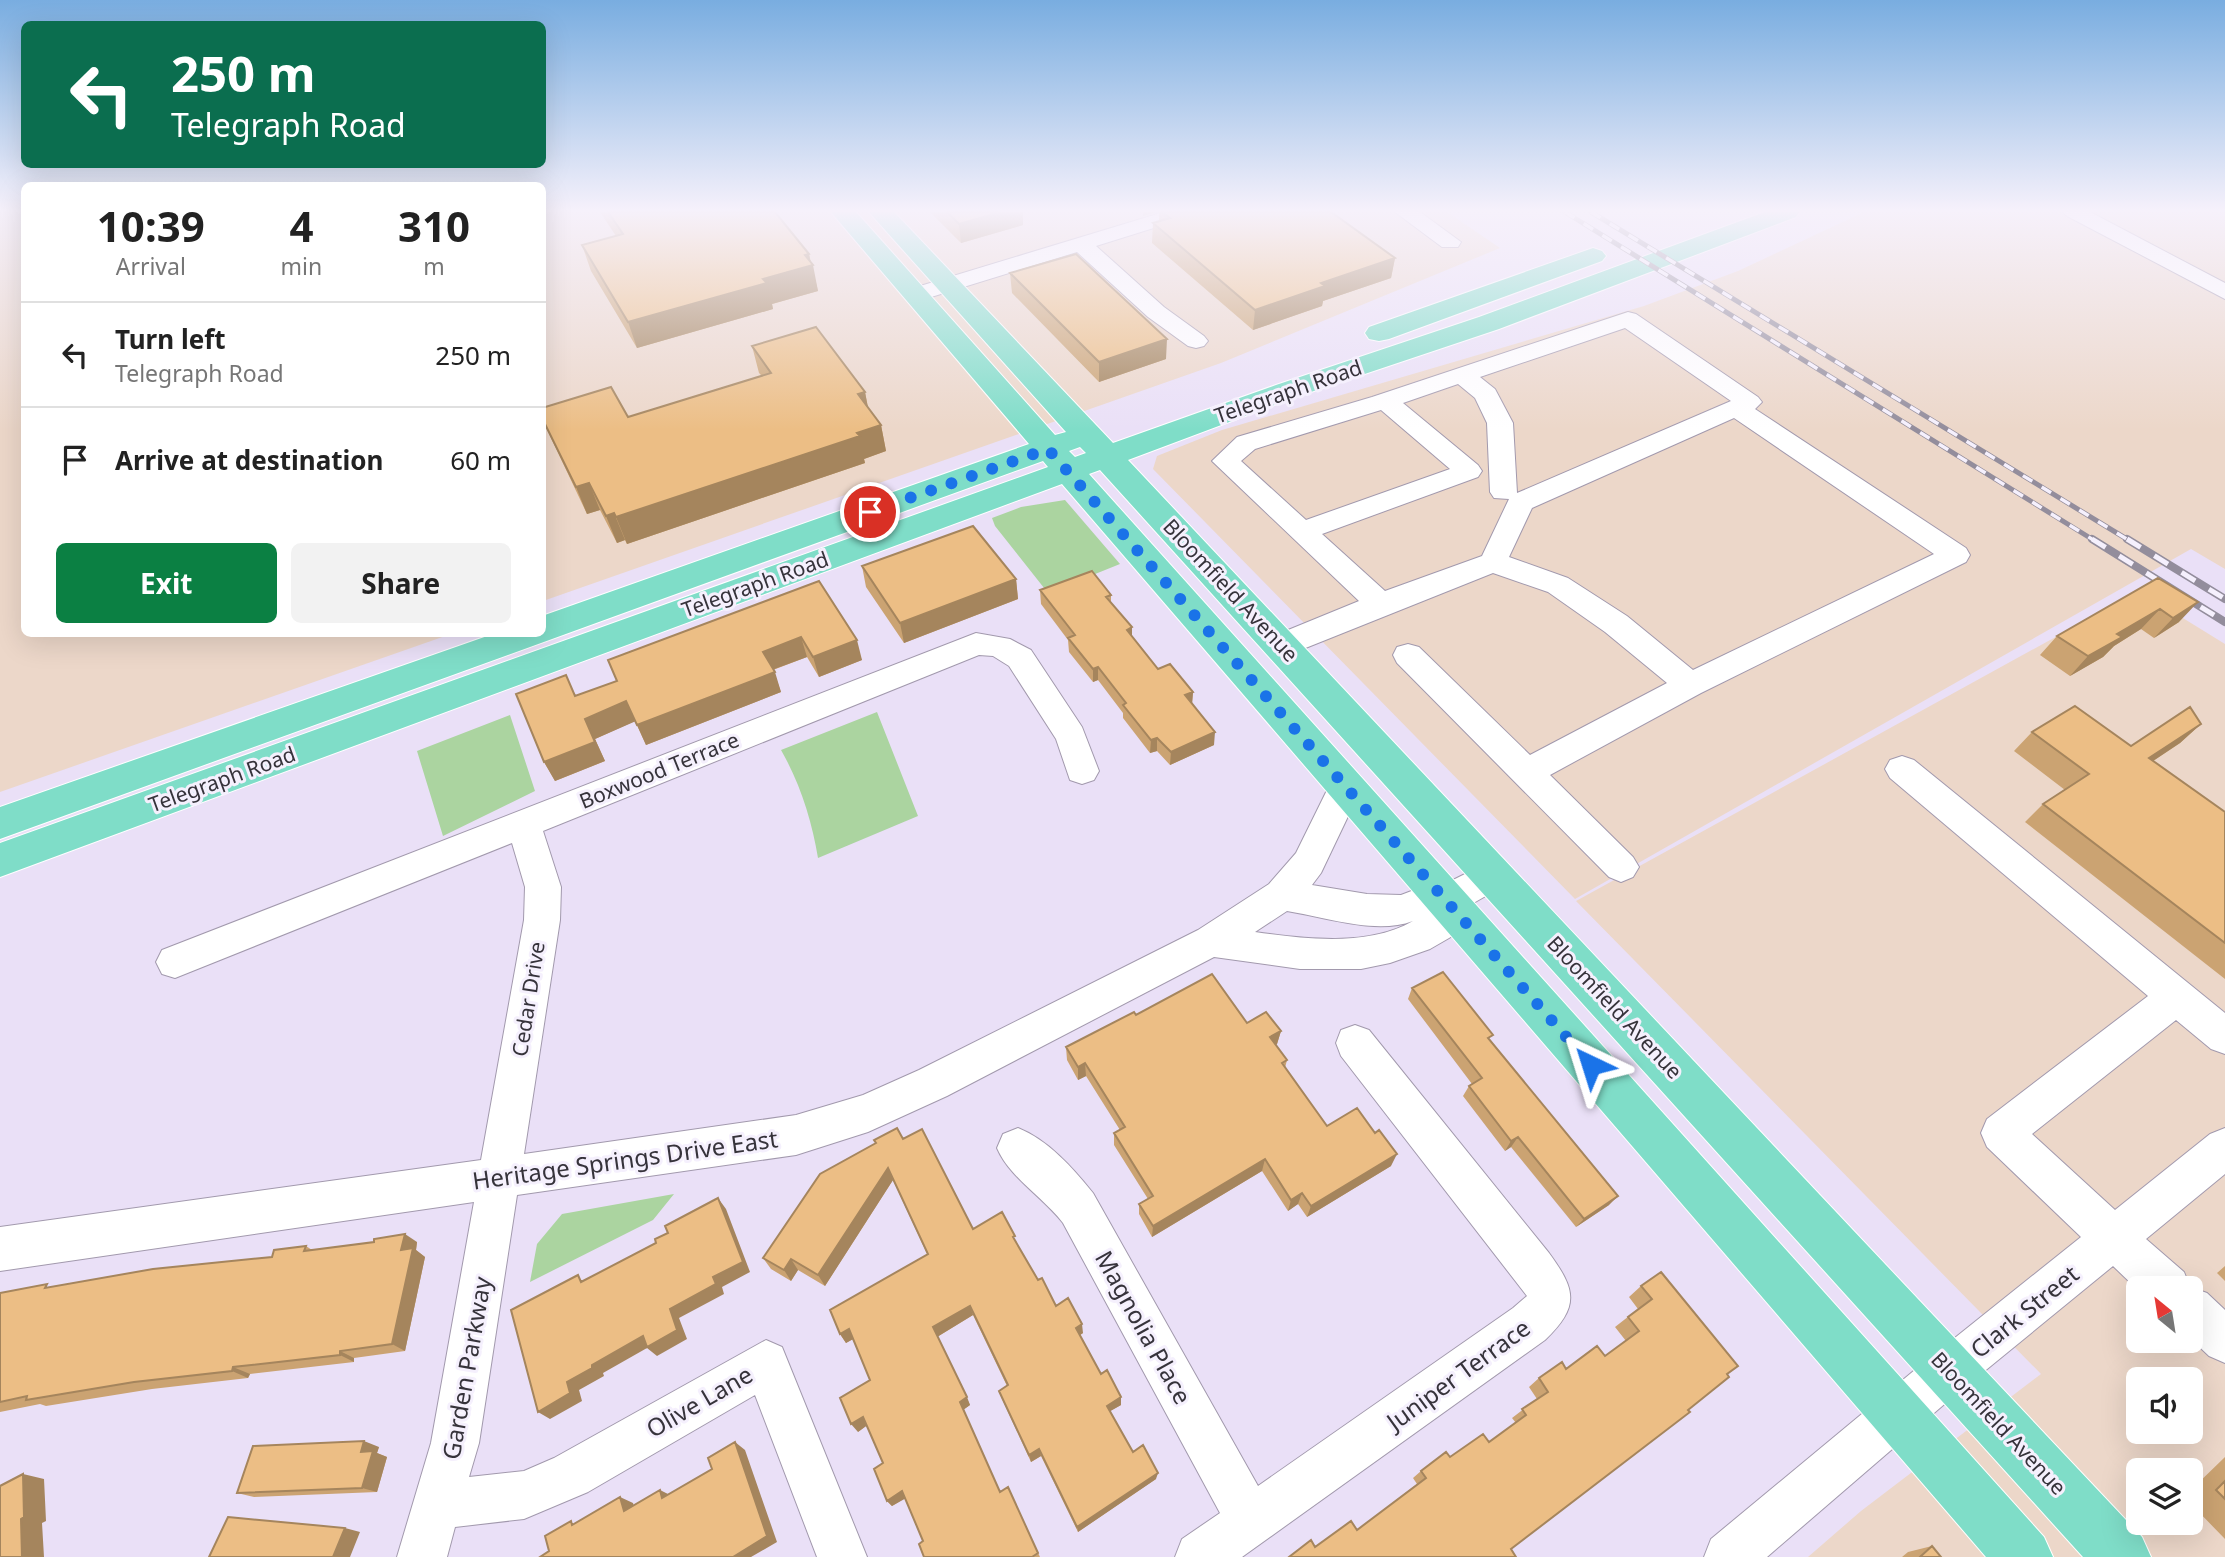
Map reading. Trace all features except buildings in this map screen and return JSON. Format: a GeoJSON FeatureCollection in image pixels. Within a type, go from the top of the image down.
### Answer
{"type":"FeatureCollection","features":[{"type":"Feature","properties":{"kind":"main road","name":"Bloomfield Avenue"},"geometry":{"type":"LineString","coordinates":[[906,285],[2024,1557]]}},
{"type":"Feature","properties":{"kind":"main road","name":"Bloomfield Avenue"},"geometry":{"type":"LineString","coordinates":[[951,285],[2122,1557]]}},
{"type":"Feature","properties":{"kind":"main road","name":"Telegraph Road"},"geometry":{"type":"LineString","coordinates":[[546,628],[1098,445],[1520,285]]}},
{"type":"Feature","properties":{"kind":"main road","name":"Telegraph Road"},"geometry":{"type":"LineString","coordinates":[[1098,445],[1286,391],[1489,323],[1592,285]]}},
{"type":"Feature","properties":{"kind":"main road","name":"Telegraph Road"},"geometry":{"type":"LineString","coordinates":[[0,860],[1058,459]]}},
{"type":"Feature","properties":{"kind":"main road","name":"Telegraph Road"},"geometry":{"type":"LineString","coordinates":[[0,823],[521,637]]}},
{"type":"Feature","properties":{"kind":"street"},"geometry":{"type":"LineString","coordinates":[[915,295],[948,285]]}},
{"type":"Feature","properties":{"kind":"street"},"geometry":{"type":"LineString","coordinates":[[1126,285],[1196,341]]}},
{"type":"Feature","properties":{"kind":"street"},"geometry":{"type":"LineString","coordinates":[[1381,604],[1225,461],[1246,443],[1387,401],[1628,319],[1749,402],[1512,497]]}},
{"type":"Feature","properties":{"kind":"street"},"geometry":{"type":"LineString","coordinates":[[1462,375],[1486,394],[1500,423],[1512,497],[1493,562]]}},
{"type":"Feature","properties":{"kind":"street"},"geometry":{"type":"LineString","coordinates":[[1387,401],[1469,471],[1512,497]]}},
{"type":"Feature","properties":{"kind":"street"},"geometry":{"type":"LineString","coordinates":[[1526,772],[1690,685],[1956,555],[1737,408]]}},
{"type":"Feature","properties":{"kind":"street"},"geometry":{"type":"LineString","coordinates":[[1302,531],[1469,471]]}},
{"type":"Feature","properties":{"kind":"street"},"geometry":{"type":"LineString","coordinates":[[1282,645],[1493,562],[1558,585],[1616,624],[1690,685]]}},
{"type":"Feature","properties":{"kind":"street","name":"Boxwood Terrace"},"geometry":{"type":"LineString","coordinates":[[176,962],[976,644],[989,643],[1012,650],[1020,658],[1072,736],[1082,771]]}},
{"type":"Feature","properties":{"kind":"street"},"geometry":{"type":"LineString","coordinates":[[1408,655],[1621,867]]}},
{"type":"Feature","properties":{"kind":"street"},"geometry":{"type":"LineString","coordinates":[[1902,769],[2225,1036]]}},
{"type":"Feature","properties":{"kind":"street","name":"Heritage Springs Drive East"},"geometry":{"type":"LineString","coordinates":[[0,1249],[796,1135],[868,1113],[933,1083],[1211,941],[1282,895],[1309,863],[1345,787]]}},
{"type":"Feature","properties":{"kind":"street","name":"Cedar Drive"},"geometry":{"type":"LineString","coordinates":[[500,1176],[542,919],[543,887],[524,825]]}},
{"type":"Feature","properties":{"kind":"street"},"geometry":{"type":"LineString","coordinates":[[1282,895],[1367,909],[1402,910],[1422,902],[1446,901],[1493,875]]}},
{"type":"Feature","properties":{"kind":"street"},"geometry":{"type":"LineString","coordinates":[[1211,941],[1280,953],[1306,954],[1332,954],[1390,947],[1430,932],[1443,923],[1446,901]]}},
{"type":"Feature","properties":{"kind":"street"},"geometry":{"type":"LineString","coordinates":[[2155,1276],[2001,1133],[2176,997]]}},
{"type":"Feature","properties":{"kind":"street","name":"Juniper Terrace"},"geometry":{"type":"LineString","coordinates":[[1200,1557],[1529,1324],[1543,1313],[1550,1298],[1549,1290],[1534,1268],[1355,1044]]}},
{"type":"Feature","properties":{"kind":"street","name":"Magnolia Place"},"geometry":{"type":"LineString","coordinates":[[1018,1148],[1063,1189],[1078,1208],[1251,1521]]}},
{"type":"Feature","properties":{"kind":"street","name":"Clark Street"},"geometry":{"type":"LineString","coordinates":[[1729,1557],[1951,1371],[2225,1148]]}},
{"type":"Feature","properties":{"kind":"street","name":"Garden Parkway"},"geometry":{"type":"LineString","coordinates":[[422,1557],[455,1443],[500,1176]]}},
{"type":"Feature","properties":{"kind":"street"},"geometry":{"type":"LineString","coordinates":[[2203,1320],[2225,1340]]}},
{"type":"Feature","properties":{"kind":"street","name":"Olive Lane"},"geometry":{"type":"LineString","coordinates":[[437,1505],[524,1495],[571,1475],[766,1363],[842,1557]]}},
{"type":"Feature","properties":{"kind":"shaded area"},"geometry":{"type":"Polygon","coordinates":[[[0,285],[21,285],[21,637],[442,637],[0,792],[0,285]]]}},
{"type":"Feature","properties":{"kind":"shaded area"},"geometry":{"type":"Polygon","coordinates":[[[546,285],[1411,285],[1221,363],[546,600],[546,285]]]}},
{"type":"Feature","properties":{"kind":"shaded area"},"geometry":{"type":"Polygon","coordinates":[[[1701,285],[2225,285],[2225,569],[2191,549],[1575,899],[1153,469],[1157,456],[1222,430],[1644,306],[1701,285]]]}},
{"type":"Feature","properties":{"kind":"shaded area"},"geometry":{"type":"Polygon","coordinates":[[[2139,591],[2225,644],[2225,1557],[1808,1557],[1861,1511],[2041,1374],[1576,901],[2139,591]]]}},
{"type":"Feature","properties":{"kind":"green space"},"geometry":{"type":"Polygon","coordinates":[[[1065,500],[1120,564],[1048,593],[995,526],[992,518],[1021,507],[1065,500]]]}},
{"type":"Feature","properties":{"kind":"green space"},"geometry":{"type":"Polygon","coordinates":[[[877,712],[918,816],[818,858],[804,802],[781,750],[877,712]]]}},
{"type":"Feature","properties":{"kind":"green space"},"geometry":{"type":"Polygon","coordinates":[[[510,715],[535,791],[443,836],[417,751],[510,715]]]}},
{"type":"Feature","properties":{"kind":"green space"},"geometry":{"type":"Polygon","coordinates":[[[674,1194],[653,1220],[530,1282],[537,1244],[562,1214],[674,1194]]]}},
{"type":"Feature","properties":{"kind":"railway"},"geometry":{"type":"LineString","coordinates":[[1682,285],[2095,541]]}},
{"type":"Feature","properties":{"kind":"railway"},"geometry":{"type":"LineString","coordinates":[[1710,285],[2130,541]]}},
{"type":"Feature","properties":{"kind":"railway"},"geometry":{"type":"LineString","coordinates":[[2092,539],[2225,622]]}},
{"type":"Feature","properties":{"kind":"railway"},"geometry":{"type":"LineString","coordinates":[[2127,539],[2225,599]]}},
{"type":"Feature","properties":{"kind":"route"},"geometry":{"type":"LineString","coordinates":[[870,512],[1048,449],[1591,1065]]}}]}
